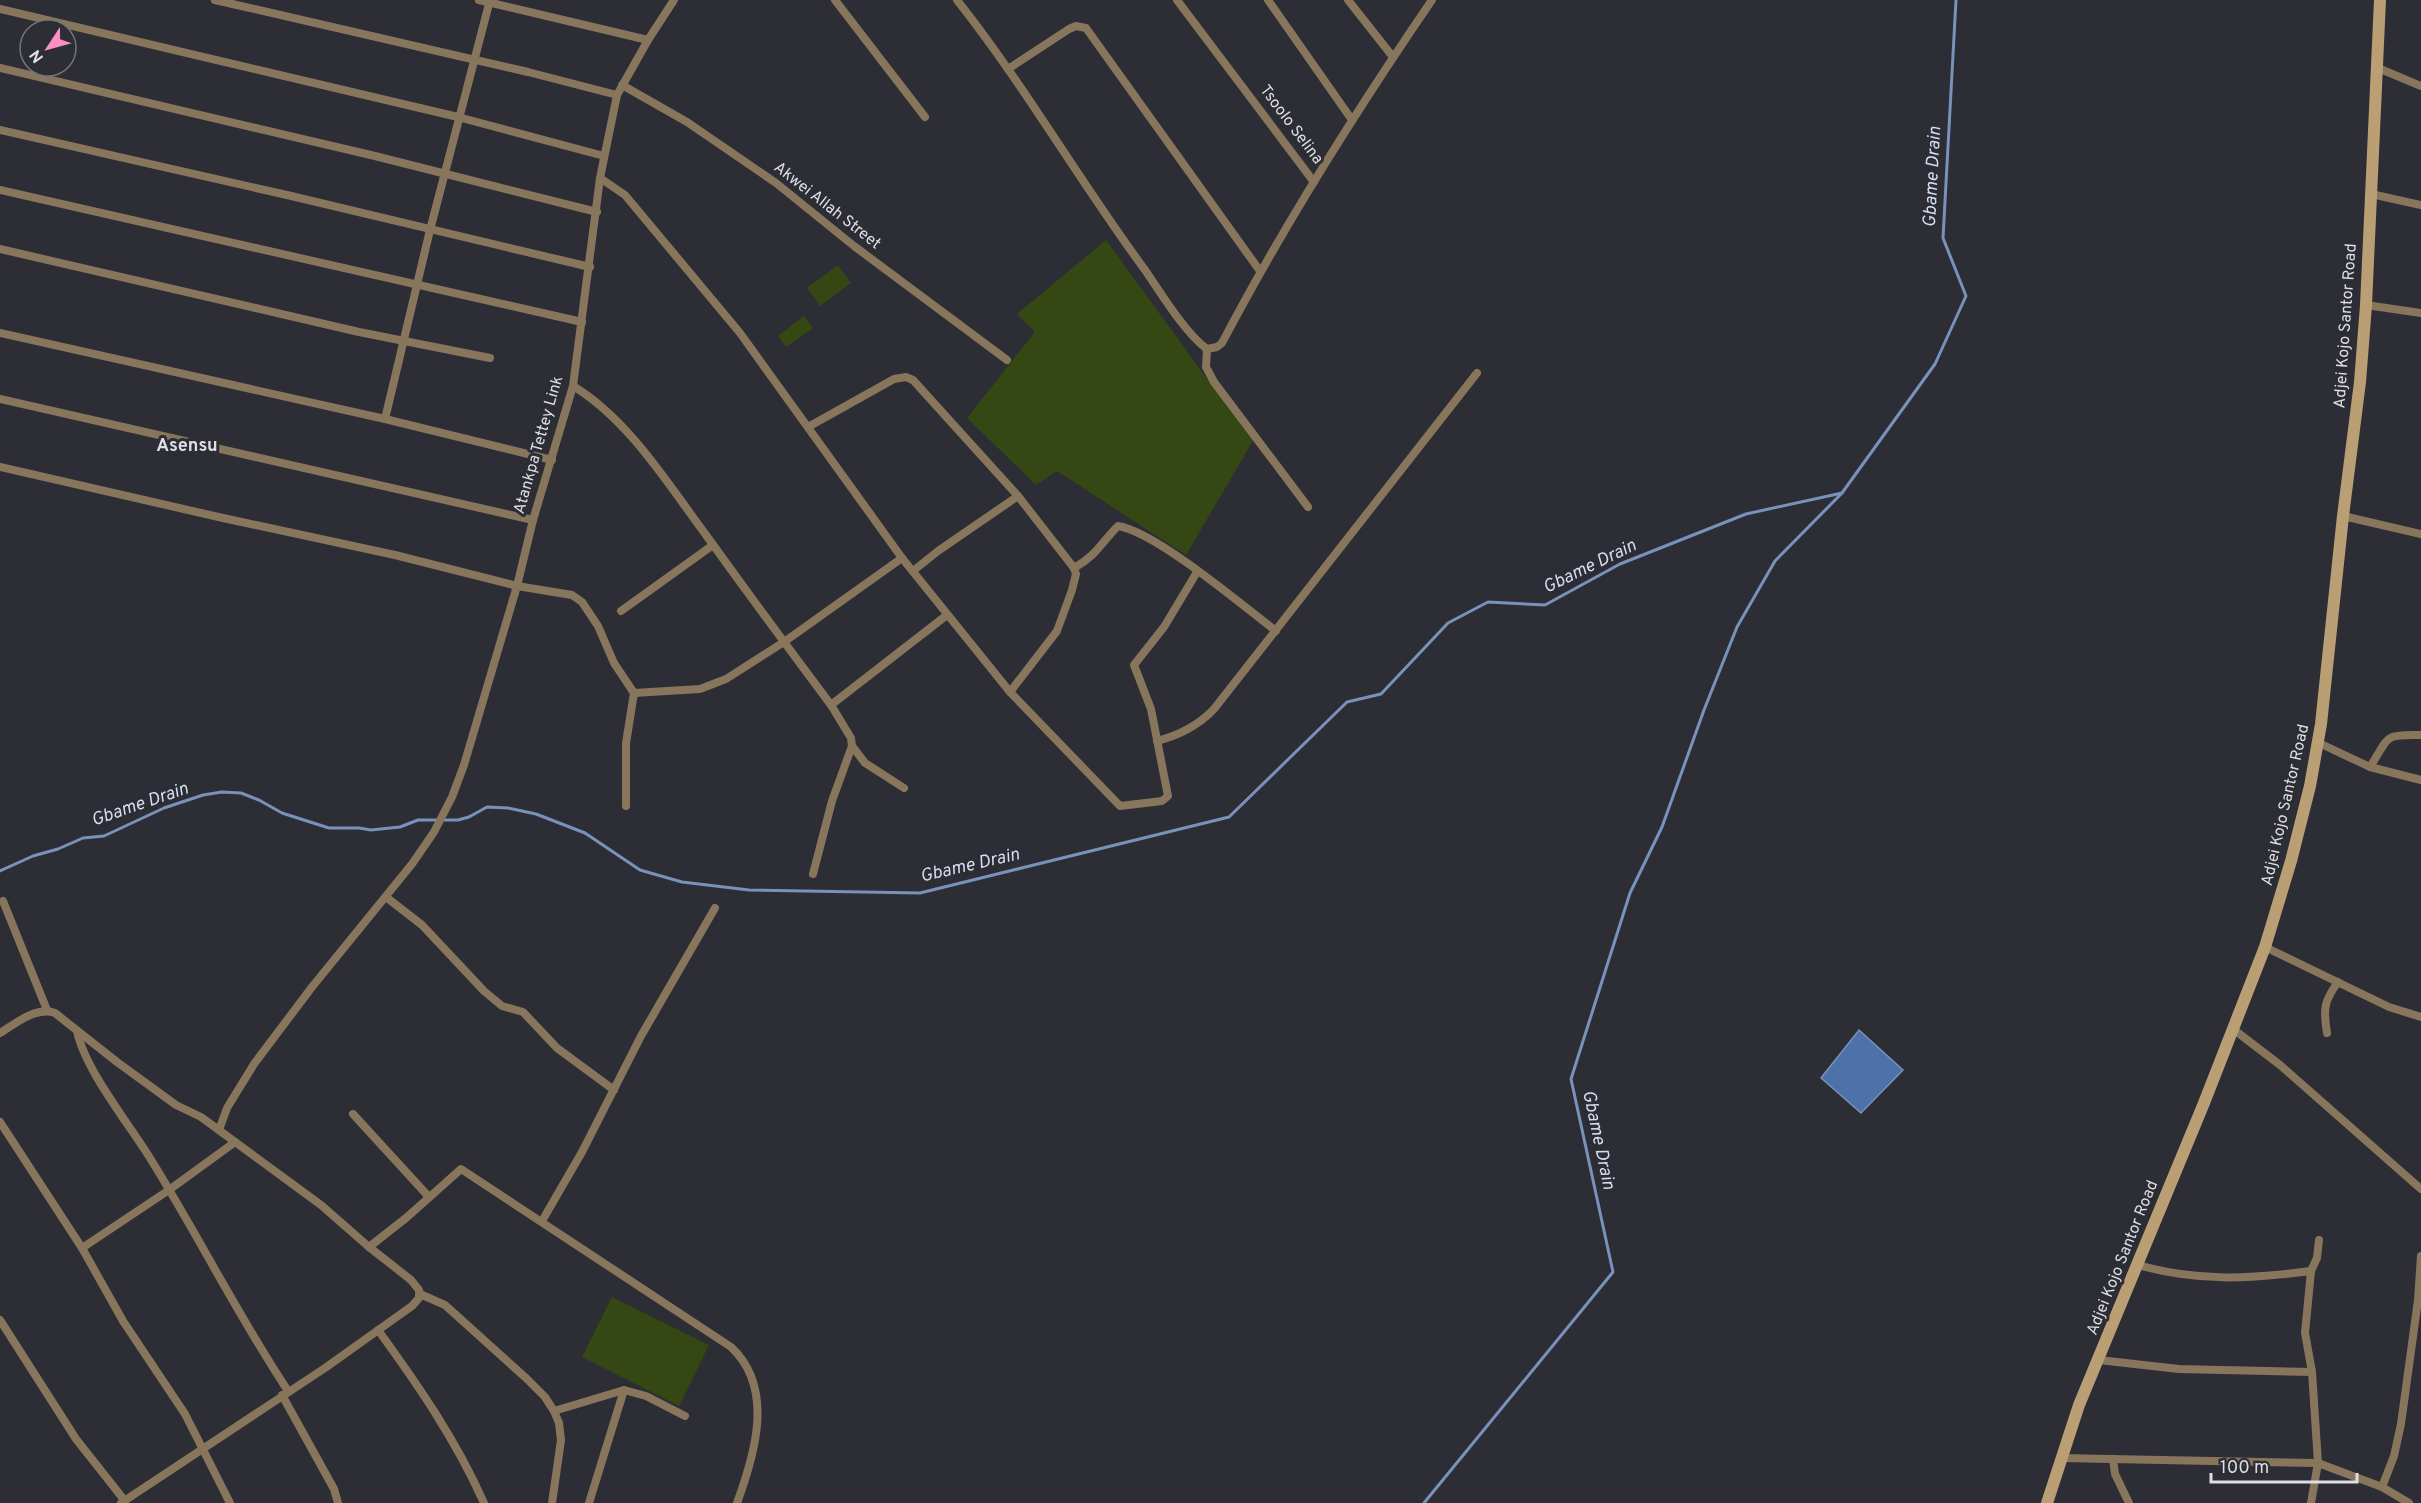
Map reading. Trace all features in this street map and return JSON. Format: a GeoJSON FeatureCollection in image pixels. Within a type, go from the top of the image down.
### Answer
{"type":"FeatureCollection","features":[{"type":"Feature","properties":{"kind":"street"},"geometry":{"type":"LineString","coordinates":[[215,0],[617,95]]}},
{"type":"Feature","properties":{"kind":"street"},"geometry":{"type":"LineString","coordinates":[[479,0],[648,40]]}},
{"type":"Feature","properties":{"kind":"street","name":"Atankpa Tettey Link"},"geometry":{"type":"LineString","coordinates":[[219,1130],[230,1102],[254,1064],[312,987],[386,897],[434,832],[452,797],[464,765],[517,586],[533,520],[573,386],[600,178],[617,95],[674,0]]}},
{"type":"Feature","properties":{"kind":"street"},"geometry":{"type":"LineString","coordinates":[[835,0],[925,117]]}},
{"type":"Feature","properties":{"kind":"street"},"geometry":{"type":"LineString","coordinates":[[957,0],[1008,69],[1134,256],[1207,349],[1206,367],[1214,382],[1308,507]]}},
{"type":"Feature","properties":{"kind":"street","name":"Tsoolo Selina"},"geometry":{"type":"LineString","coordinates":[[1177,0],[1314,182],[1352,120],[1432,0]]}},
{"type":"Feature","properties":{"kind":"street"},"geometry":{"type":"LineString","coordinates":[[1268,0],[1352,120]]}},
{"type":"Feature","properties":{"kind":"street"},"geometry":{"type":"LineString","coordinates":[[1348,0],[1393,57]]}},
{"type":"Feature","properties":{"kind":"street","name":"Adjei Kojo Santor Road"},"geometry":{"type":"LineString","coordinates":[[2047,1503],[2079,1405],[2138,1265],[2265,947],[2292,861],[2319,743],[2360,382],[2366,305],[2380,0]]}},
{"type":"Feature","properties":{"kind":"street"},"geometry":{"type":"LineString","coordinates":[[385,419],[458,117],[490,1]]}},
{"type":"Feature","properties":{"kind":"street"},"geometry":{"type":"LineString","coordinates":[[0,9],[458,117],[604,156]]}},
{"type":"Feature","properties":{"kind":"street"},"geometry":{"type":"LineString","coordinates":[[1008,69],[1069,29],[1076,26],[1086,28],[1260,271]]}},
{"type":"Feature","properties":{"kind":"street"},"geometry":{"type":"LineString","coordinates":[[0,68],[597,212]]}},
{"type":"Feature","properties":{"kind":"street"},"geometry":{"type":"LineString","coordinates":[[2378,68],[2421,86]]}},
{"type":"Feature","properties":{"kind":"street","name":"Akwei Allah Street"},"geometry":{"type":"LineString","coordinates":[[622,85],[687,122],[776,183],[854,246],[1007,360]]}},
{"type":"Feature","properties":{"kind":"street"},"geometry":{"type":"LineString","coordinates":[[0,130],[590,267]]}},
{"type":"Feature","properties":{"kind":"street"},"geometry":{"type":"LineString","coordinates":[[600,178],[625,195],[725,315],[902,558],[1010,692],[1120,806],[1162,801],[1168,796],[1151,709],[1134,665],[1164,627],[1197,572]]}},
{"type":"Feature","properties":{"kind":"street"},"geometry":{"type":"LineString","coordinates":[[1207,349],[1217,347],[1222,343],[1260,271],[1314,182]]}},
{"type":"Feature","properties":{"kind":"street"},"geometry":{"type":"LineString","coordinates":[[0,190],[582,322]]}},
{"type":"Feature","properties":{"kind":"street"},"geometry":{"type":"LineString","coordinates":[[2371,194],[2421,204]]}},
{"type":"Feature","properties":{"kind":"street"},"geometry":{"type":"LineString","coordinates":[[0,249],[403,341],[490,358]]}},
{"type":"Feature","properties":{"kind":"street"},"geometry":{"type":"LineString","coordinates":[[2366,305],[2421,313]]}},
{"type":"Feature","properties":{"kind":"street"},"geometry":{"type":"LineString","coordinates":[[0,333],[385,419],[552,460]]}},
{"type":"Feature","properties":{"kind":"street"},"geometry":{"type":"LineString","coordinates":[[1157,741],[1173,737],[1202,721],[1214,709],[1477,373]]}},
{"type":"Feature","properties":{"kind":"street"},"geometry":{"type":"LineString","coordinates":[[808,427],[894,379],[906,377],[921,388],[1018,496],[1074,568],[1076,574],[1072,590],[1057,631],[1010,692]]}},
{"type":"Feature","properties":{"kind":"street"},"geometry":{"type":"LineString","coordinates":[[573,386],[593,398],[610,414],[661,474],[831,705],[851,738],[852,747],[832,801],[813,874]]}},
{"type":"Feature","properties":{"kind":"street"},"geometry":{"type":"LineString","coordinates":[[0,399],[533,520]]}},
{"type":"Feature","properties":{"kind":"street"},"geometry":{"type":"LineString","coordinates":[[0,467],[223,519],[384,553],[517,586],[572,595],[582,602],[598,626],[614,663],[634,693],[626,743],[627,806]]}},
{"type":"Feature","properties":{"kind":"street"},"geometry":{"type":"LineString","coordinates":[[913,571],[1018,496]]}},
{"type":"Feature","properties":{"kind":"street"},"geometry":{"type":"LineString","coordinates":[[2343,516],[2421,534]]}},
{"type":"Feature","properties":{"kind":"street"},"geometry":{"type":"LineString","coordinates":[[1074,568],[1085,562],[1102,546],[1118,526],[1130,528],[1197,572],[1276,631]]}},
{"type":"Feature","properties":{"kind":"street"},"geometry":{"type":"LineString","coordinates":[[621,611],[713,545]]}},
{"type":"Feature","properties":{"kind":"street"},"geometry":{"type":"LineString","coordinates":[[634,693],[700,689],[729,677],[784,642],[902,558]]}},
{"type":"Feature","properties":{"kind":"street"},"geometry":{"type":"LineString","coordinates":[[831,705],[947,615]]}},
{"type":"Feature","properties":{"kind":"street"},"geometry":{"type":"LineString","coordinates":[[2370,766],[2389,737],[2396,734],[2421,735]]}},
{"type":"Feature","properties":{"kind":"street"},"geometry":{"type":"LineString","coordinates":[[2319,743],[2370,766],[2421,780]]}},
{"type":"Feature","properties":{"kind":"street"},"geometry":{"type":"LineString","coordinates":[[852,747],[866,763],[904,788]]}},
{"type":"Feature","properties":{"kind":"street"},"geometry":{"type":"LineString","coordinates":[[386,897],[422,925],[466,974],[493,999],[502,1006],[523,1012],[557,1048],[614,1090]]}},
{"type":"Feature","properties":{"kind":"street"},"geometry":{"type":"LineString","coordinates":[[3,902],[47,1010]]}},
{"type":"Feature","properties":{"kind":"street"},"geometry":{"type":"LineString","coordinates":[[542,1221],[582,1152],[641,1036],[715,908]]}},
{"type":"Feature","properties":{"kind":"street"},"geometry":{"type":"LineString","coordinates":[[2265,947],[2389,1007],[2421,1017]]}},
{"type":"Feature","properties":{"kind":"street"},"geometry":{"type":"LineString","coordinates":[[2327,1033],[2324,1018],[2325,1003],[2338,982]]}},
{"type":"Feature","properties":{"kind":"street"},"geometry":{"type":"LineString","coordinates":[[0,1033],[31,1015],[47,1010],[56,1013],[176,1105],[201,1117],[321,1204],[369,1247],[411,1280],[420,1294],[445,1305],[526,1378],[545,1397],[554,1411],[559,1423],[561,1440],[552,1503]]}},
{"type":"Feature","properties":{"kind":"street"},"geometry":{"type":"LineString","coordinates":[[2233,1029],[2280,1065],[2421,1189]]}},
{"type":"Feature","properties":{"kind":"street"},"geometry":{"type":"LineString","coordinates":[[77,1031],[89,1061],[169,1190],[285,1393],[334,1489],[338,1503]]}},
{"type":"Feature","properties":{"kind":"street"},"geometry":{"type":"LineString","coordinates":[[353,1114],[429,1197]]}},
{"type":"Feature","properties":{"kind":"street"},"geometry":{"type":"LineString","coordinates":[[0,1122],[82,1248],[123,1321],[185,1414],[230,1503]]}},
{"type":"Feature","properties":{"kind":"street"},"geometry":{"type":"LineString","coordinates":[[82,1248],[236,1142]]}},
{"type":"Feature","properties":{"kind":"street"},"geometry":{"type":"LineString","coordinates":[[369,1247],[462,1169],[731,1347],[747,1365],[755,1387],[757,1426],[752,1458],[737,1503]]}},
{"type":"Feature","properties":{"kind":"street"},"geometry":{"type":"LineString","coordinates":[[2311,1503],[2318,1463],[2312,1372],[2305,1333],[2311,1271],[2317,1258],[2319,1240]]}},
{"type":"Feature","properties":{"kind":"street"},"geometry":{"type":"LineString","coordinates":[[2382,1486],[2394,1456],[2401,1424],[2418,1300],[2421,1256]]}},
{"type":"Feature","properties":{"kind":"street"},"geometry":{"type":"LineString","coordinates":[[2138,1265],[2173,1273],[2223,1279],[2257,1278],[2311,1271]]}},
{"type":"Feature","properties":{"kind":"street"},"geometry":{"type":"LineString","coordinates":[[0,1320],[76,1440],[123,1502],[378,1330],[412,1306],[420,1294]]}},
{"type":"Feature","properties":{"kind":"street"},"geometry":{"type":"LineString","coordinates":[[378,1330],[421,1390],[458,1449],[484,1503]]}},
{"type":"Feature","properties":{"kind":"street"},"geometry":{"type":"LineString","coordinates":[[2098,1359],[2179,1369],[2312,1372]]}},
{"type":"Feature","properties":{"kind":"street"},"geometry":{"type":"LineString","coordinates":[[554,1411],[624,1390],[646,1396],[686,1416]]}},
{"type":"Feature","properties":{"kind":"street"},"geometry":{"type":"LineString","coordinates":[[590,1503],[624,1390]]}},
{"type":"Feature","properties":{"kind":"street"},"geometry":{"type":"LineString","coordinates":[[2060,1458],[2318,1463],[2382,1486],[2409,1503]]}},
{"type":"Feature","properties":{"kind":"street"},"geometry":{"type":"LineString","coordinates":[[2113,1459],[2115,1474],[2129,1503]]}},
{"type":"Feature","properties":{"kind":"green space"},"geometry":{"type":"Polygon","coordinates":[[[1106,240],[1254,439],[1186,555],[1057,471],[1036,485],[967,418],[1035,332],[1017,314],[1106,240]]]}},
{"type":"Feature","properties":{"kind":"green space"},"geometry":{"type":"Polygon","coordinates":[[[838,265],[851,283],[820,306],[807,288],[838,265]]]}},
{"type":"Feature","properties":{"kind":"green space"},"geometry":{"type":"Polygon","coordinates":[[[804,316],[813,328],[786,347],[778,336],[804,316]]]}},
{"type":"Feature","properties":{"kind":"green space"},"geometry":{"type":"Polygon","coordinates":[[[612,1297],[709,1345],[679,1406],[582,1357],[612,1297]]]}},
{"type":"Feature","properties":{"kind":"water"},"geometry":{"type":"Polygon","coordinates":[[[1859,1030],[1903,1070],[1861,1113],[1821,1078],[1859,1030]]]}},
{"type":"Feature","properties":{"kind":"waterway","name":"Gbame Drain"},"geometry":{"type":"LineString","coordinates":[[1424,1503],[1613,1272],[1571,1079],[1630,893],[1662,827],[1737,627],[1775,561],[1842,493],[1935,364],[1966,296],[1943,238],[1956,0]]}},
{"type":"Feature","properties":{"kind":"waterway","name":"Gbame Drain"},"geometry":{"type":"LineString","coordinates":[[0,871],[83,838],[104,836],[164,808],[203,795],[222,792],[241,793],[282,813],[329,828],[371,830],[400,827],[418,820],[458,820],[487,807],[508,808],[536,814],[585,833],[640,870],[682,882],[749,890],[920,893],[1229,817],[1347,702],[1381,694],[1448,623],[1488,602],[1545,605],[1620,564],[1746,514],[1842,493]]}},
{"type":"Feature","properties":{"kind":"district","name":"Asensu"},"geometry":{"type":"Point","coordinates":[187,446]}}]}
